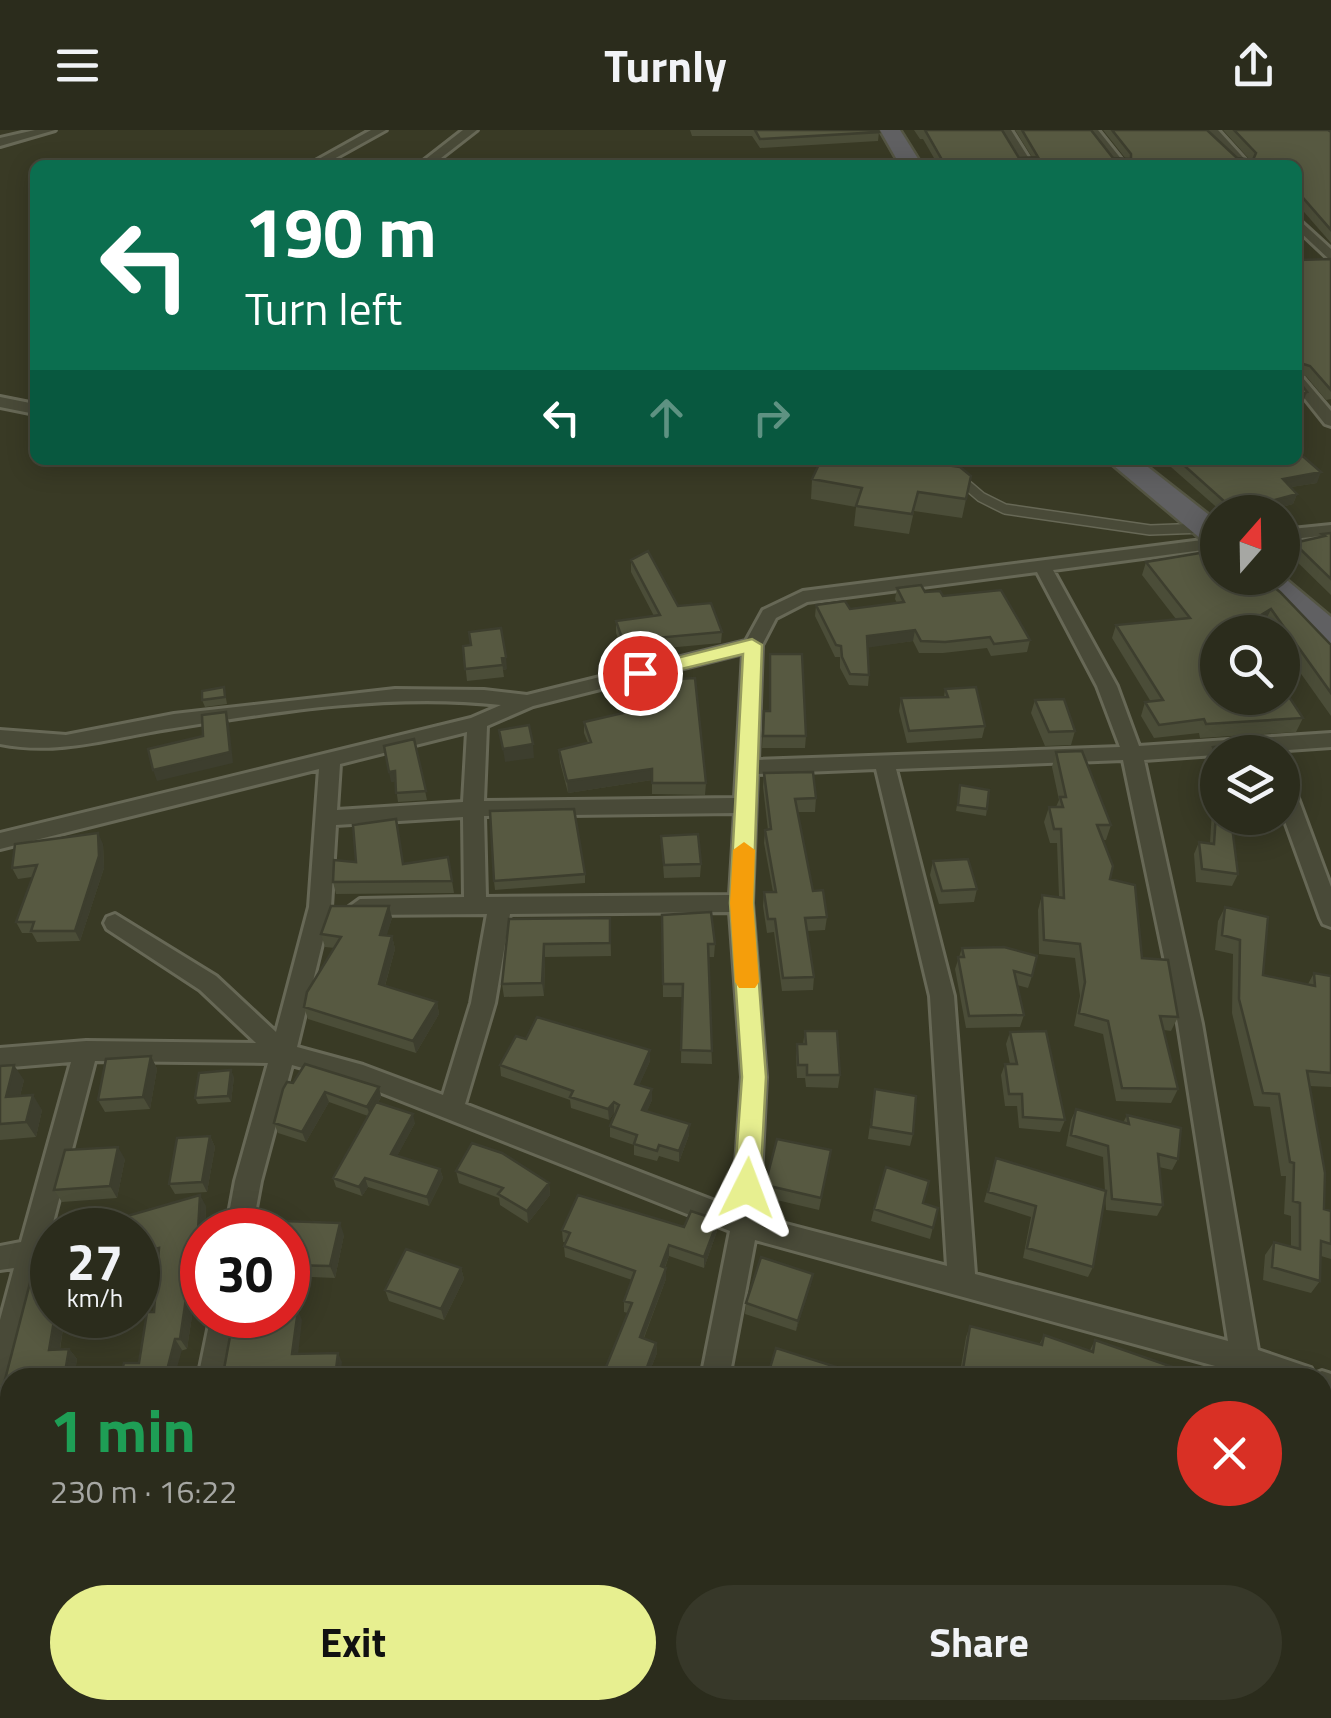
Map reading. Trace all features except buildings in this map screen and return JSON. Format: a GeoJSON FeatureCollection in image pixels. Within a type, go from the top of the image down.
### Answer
{"type":"FeatureCollection","features":[{"type":"Feature","properties":{"kind":"highway"},"geometry":{"type":"LineString","coordinates":[[890,130],[909,160]]}},
{"type":"Feature","properties":{"kind":"highway"},"geometry":{"type":"LineString","coordinates":[[1127,465],[1200,525]]}},
{"type":"Feature","properties":{"kind":"highway"},"geometry":{"type":"LineString","coordinates":[[1285,595],[1331,634]]}},
{"type":"Feature","properties":{"kind":"street"},"geometry":{"type":"LineString","coordinates":[[0,142],[49,130]]}},
{"type":"Feature","properties":{"kind":"street"},"geometry":{"type":"LineString","coordinates":[[323,160],[380,130]]}},
{"type":"Feature","properties":{"kind":"street"},"geometry":{"type":"LineString","coordinates":[[431,160],[471,130]]}},
{"type":"Feature","properties":{"kind":"street"},"geometry":{"type":"LineString","coordinates":[[1004,130],[1024,160]]}},
{"type":"Feature","properties":{"kind":"street"},"geometry":{"type":"LineString","coordinates":[[1092,130],[1116,160]]}},
{"type":"Feature","properties":{"kind":"street"},"geometry":{"type":"LineString","coordinates":[[1212,130],[1239,160]]}},
{"type":"Feature","properties":{"kind":"street"},"geometry":{"type":"LineString","coordinates":[[1305,240],[1331,239]]}},
{"type":"Feature","properties":{"kind":"street"},"geometry":{"type":"LineString","coordinates":[[1305,240],[1331,257]]}},
{"type":"Feature","properties":{"kind":"street"},"geometry":{"type":"LineString","coordinates":[[1302,386],[1331,421]]}},
{"type":"Feature","properties":{"kind":"street"},"geometry":{"type":"LineString","coordinates":[[0,402],[30,408]]}},
{"type":"Feature","properties":{"kind":"street"},"geometry":{"type":"LineString","coordinates":[[1300,533],[1331,530]]}},
{"type":"Feature","properties":{"kind":"street"},"geometry":{"type":"LineString","coordinates":[[717,1368],[745,1226],[754,1077],[742,903],[752,645],[769,614],[803,596],[1043,567],[1200,539]]}},
{"type":"Feature","properties":{"kind":"street"},"geometry":{"type":"LineString","coordinates":[[1043,567],[1107,686],[1132,753],[1190,1024],[1245,1359]]}},
{"type":"Feature","properties":{"kind":"street"},"geometry":{"type":"LineString","coordinates":[[0,841],[477,723],[526,701],[752,645]]}},
{"type":"Feature","properties":{"kind":"street"},"geometry":{"type":"LineString","coordinates":[[0,737],[54,744],[172,722],[446,692],[526,701]]}},
{"type":"Feature","properties":{"kind":"street"},"geometry":{"type":"LineString","coordinates":[[451,1109],[483,1004],[488,906],[473,809],[477,723]]}},
{"type":"Feature","properties":{"kind":"street"},"geometry":{"type":"LineString","coordinates":[[1300,745],[1331,740]]}},
{"type":"Feature","properties":{"kind":"street"},"geometry":{"type":"LineString","coordinates":[[749,768],[1200,751]]}},
{"type":"Feature","properties":{"kind":"street"},"geometry":{"type":"LineString","coordinates":[[244,1208],[320,908],[330,760]]}},
{"type":"Feature","properties":{"kind":"street"},"geometry":{"type":"LineString","coordinates":[[884,762],[942,996],[962,1284]]}},
{"type":"Feature","properties":{"kind":"street"},"geometry":{"type":"LineString","coordinates":[[326,818],[473,809],[747,804]]}},
{"type":"Feature","properties":{"kind":"street"},"geometry":{"type":"LineString","coordinates":[[1300,832],[1331,918]]}},
{"type":"Feature","properties":{"kind":"street"},"geometry":{"type":"LineString","coordinates":[[320,908],[742,903]]}},
{"type":"Feature","properties":{"kind":"street"},"geometry":{"type":"LineString","coordinates":[[115,923],[208,983],[283,1054]]}},
{"type":"Feature","properties":{"kind":"street"},"geometry":{"type":"LineString","coordinates":[[0,1058],[86,1051],[283,1054],[363,1075],[745,1226],[1272,1368]]}},
{"type":"Feature","properties":{"kind":"street"},"geometry":{"type":"LineString","coordinates":[[44,1208],[86,1051]]}},
{"type":"Feature","properties":{"kind":"street"},"geometry":{"type":"LineString","coordinates":[[0,1258],[30,1253]]}},
{"type":"Feature","properties":{"kind":"street"},"geometry":{"type":"LineString","coordinates":[[1,1368],[30,1260]]}},
{"type":"Feature","properties":{"kind":"street"},"geometry":{"type":"LineString","coordinates":[[214,1368],[220,1338]]}},
{"type":"Feature","properties":{"kind":"lane"},"geometry":{"type":"LineString","coordinates":[[946,465],[991,505],[1005,509],[1200,535]]}},
{"type":"Feature","properties":{"kind":"slow traffic"},"geometry":{"type":"LineString","coordinates":[[744,850],[742,903],[747,982]]}},
{"type":"Feature","properties":{"kind":"route"},"geometry":{"type":"LineString","coordinates":[[640,673],[752,645],[742,903],[754,1077],[747,1188]]}}]}
